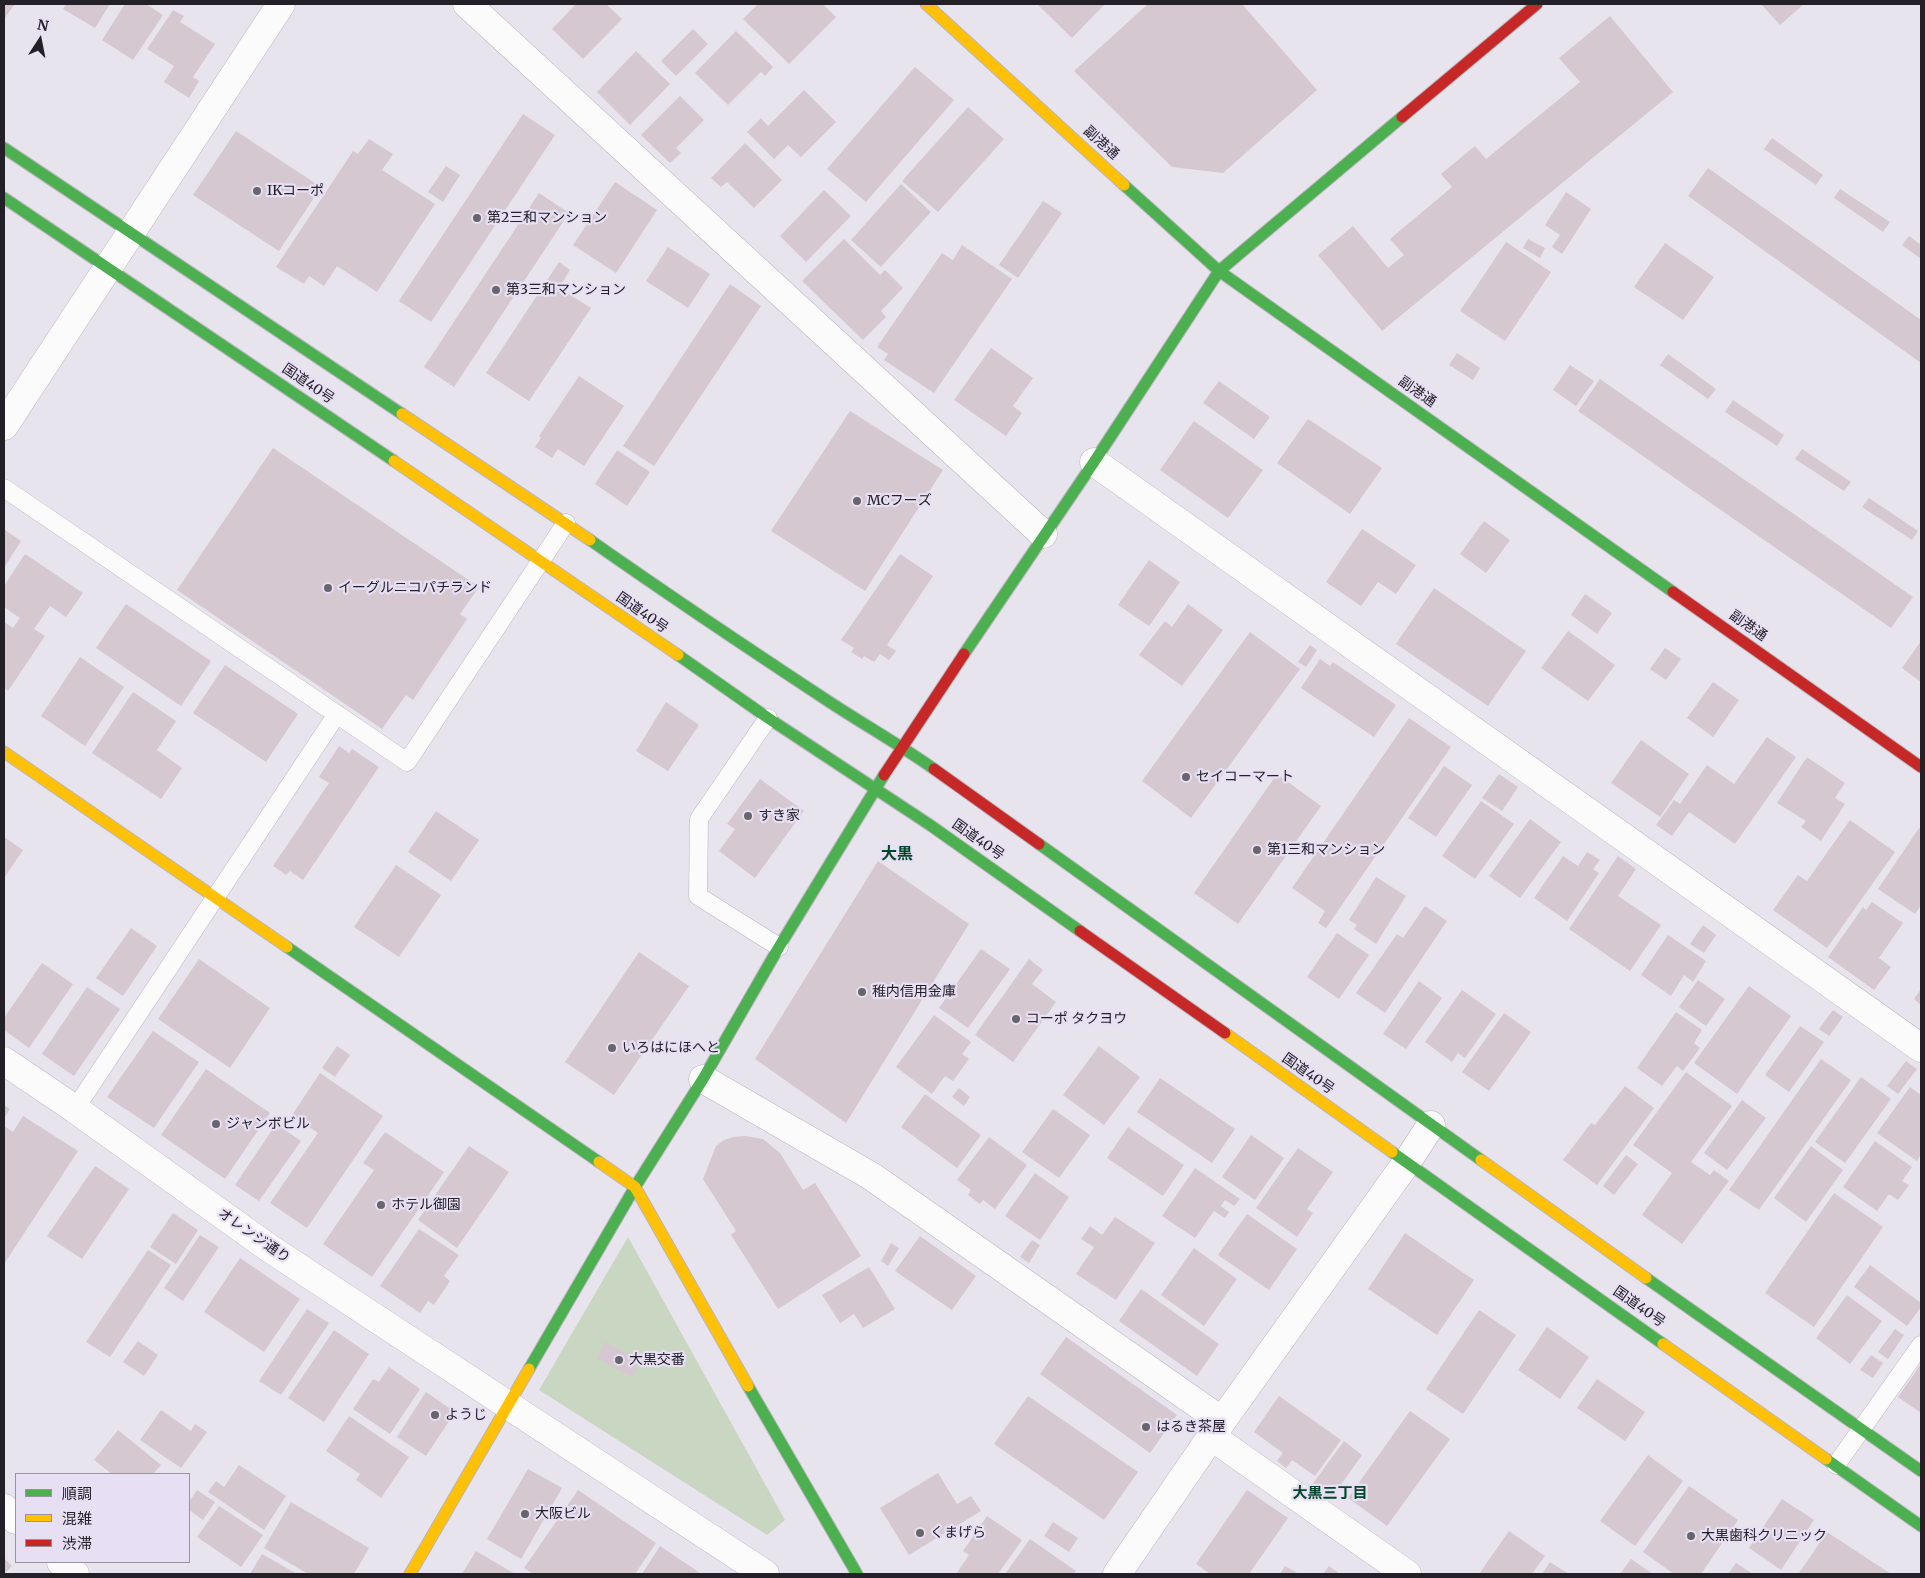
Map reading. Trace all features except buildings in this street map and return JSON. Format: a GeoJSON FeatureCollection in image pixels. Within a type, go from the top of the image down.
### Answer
{"type":"FeatureCollection","features":[{"type":"Feature","properties":{"kind":"main road","name":"副港通"},"geometry":{"type":"LineString","coordinates":[[926,4],[1219,271],[1921,767]]}},
{"type":"Feature","properties":{"kind":"main road"},"geometry":{"type":"LineString","coordinates":[[410,1574],[635,1187],[703,1079],[779,946],[902,746],[1043,534],[1094,462],[1219,271],[1537,4]]}},
{"type":"Feature","properties":{"kind":"main road","name":"国道40号"},"geometry":{"type":"LineString","coordinates":[[4,148],[91,208],[132,232],[566,523],[716,628],[852,717],[902,746],[1431,1125],[1921,1471]]}},
{"type":"Feature","properties":{"kind":"main road","name":"国道40号"},"geometry":{"type":"LineString","coordinates":[[4,198],[541,560],[768,718],[930,825],[1921,1526]]}},
{"type":"Feature","properties":{"kind":"main road"},"geometry":{"type":"LineString","coordinates":[[4,752],[635,1187],[707,1316],[858,1574]]}},
{"type":"Feature","properties":{"kind":"street"},"geometry":{"type":"LineString","coordinates":[[4,426],[281,4]]}},
{"type":"Feature","properties":{"kind":"street"},"geometry":{"type":"LineString","coordinates":[[467,4],[1043,534]]}},
{"type":"Feature","properties":{"kind":"street"},"geometry":{"type":"LineString","coordinates":[[1094,462],[1921,1048]]}},
{"type":"Feature","properties":{"kind":"street","name":"オレンジ通り"},"geometry":{"type":"LineString","coordinates":[[4,1061],[75,1109],[269,1248],[765,1574]]}},
{"type":"Feature","properties":{"kind":"street"},"geometry":{"type":"LineString","coordinates":[[703,1079],[871,1176],[1217,1429],[1407,1574]]}},
{"type":"Feature","properties":{"kind":"street"},"geometry":{"type":"LineString","coordinates":[[1117,1574],[1217,1429],[1407,1162],[1431,1125]]}},
{"type":"Feature","properties":{"kind":"street"},"geometry":{"type":"LineString","coordinates":[[4,1508],[15,1519]]}},
{"type":"Feature","properties":{"kind":"street"},"geometry":{"type":"LineString","coordinates":[[63,1563],[75,1574]]}},
{"type":"Feature","properties":{"kind":"lane"},"geometry":{"type":"LineString","coordinates":[[4,488],[407,762],[566,523]]}},
{"type":"Feature","properties":{"kind":"lane"},"geometry":{"type":"LineString","coordinates":[[75,1109],[337,714]]}},
{"type":"Feature","properties":{"kind":"lane"},"geometry":{"type":"LineString","coordinates":[[768,718],[699,819],[698,896],[779,946]]}},
{"type":"Feature","properties":{"kind":"lane"},"geometry":{"type":"LineString","coordinates":[[1836,1465],[1921,1345]]}},
{"type":"Feature","properties":{"kind":"green space"},"geometry":{"type":"Polygon","coordinates":[[[628,1237],[785,1520],[767,1535],[539,1390],[628,1237]]]}},
{"type":"Feature","properties":{"kind":"traffic: fast"},"geometry":{"type":"LineString","coordinates":[[964,654],[1094,462],[1219,271],[1402,117]]}},
{"type":"Feature","properties":{"kind":"traffic: fast"},"geometry":{"type":"LineString","coordinates":[[4,148],[402,414]]}},
{"type":"Feature","properties":{"kind":"traffic: fast"},"geometry":{"type":"LineString","coordinates":[[1124,185],[1219,271],[1673,592]]}},
{"type":"Feature","properties":{"kind":"traffic: fast"},"geometry":{"type":"LineString","coordinates":[[4,198],[394,461]]}},
{"type":"Feature","properties":{"kind":"traffic: fast"},"geometry":{"type":"LineString","coordinates":[[590,540],[766,660],[934,769]]}},
{"type":"Feature","properties":{"kind":"traffic: fast"},"geometry":{"type":"LineString","coordinates":[[678,655],[768,718],[930,825],[1080,931]]}},
{"type":"Feature","properties":{"kind":"traffic: fast"},"geometry":{"type":"LineString","coordinates":[[529,1369],[635,1187],[703,1079],[779,947],[884,775]]}},
{"type":"Feature","properties":{"kind":"traffic: fast"},"geometry":{"type":"LineString","coordinates":[[1039,844],[1481,1160]]}},
{"type":"Feature","properties":{"kind":"traffic: fast"},"geometry":{"type":"LineString","coordinates":[[287,947],[599,1162]]}},
{"type":"Feature","properties":{"kind":"traffic: fast"},"geometry":{"type":"LineString","coordinates":[[1392,1152],[1663,1344]]}},
{"type":"Feature","properties":{"kind":"traffic: fast"},"geometry":{"type":"LineString","coordinates":[[1646,1278],[1921,1471]]}},
{"type":"Feature","properties":{"kind":"traffic: fast"},"geometry":{"type":"LineString","coordinates":[[748,1386],[857,1574]]}},
{"type":"Feature","properties":{"kind":"traffic: fast"},"geometry":{"type":"LineString","coordinates":[[1826,1459],[1921,1526]]}},
{"type":"Feature","properties":{"kind":"traffic: slow"},"geometry":{"type":"LineString","coordinates":[[926,4],[1124,185]]}},
{"type":"Feature","properties":{"kind":"traffic: slow"},"geometry":{"type":"LineString","coordinates":[[402,414],[590,540]]}},
{"type":"Feature","properties":{"kind":"traffic: slow"},"geometry":{"type":"LineString","coordinates":[[394,461],[678,655]]}},
{"type":"Feature","properties":{"kind":"traffic: slow"},"geometry":{"type":"LineString","coordinates":[[4,752],[287,947]]}},
{"type":"Feature","properties":{"kind":"traffic: slow"},"geometry":{"type":"LineString","coordinates":[[1225,1033],[1392,1152]]}},
{"type":"Feature","properties":{"kind":"traffic: slow"},"geometry":{"type":"LineString","coordinates":[[1481,1160],[1646,1278]]}},
{"type":"Feature","properties":{"kind":"traffic: slow"},"geometry":{"type":"LineString","coordinates":[[599,1162],[635,1187],[748,1386]]}},
{"type":"Feature","properties":{"kind":"traffic: slow"},"geometry":{"type":"LineString","coordinates":[[1663,1344],[1826,1459]]}},
{"type":"Feature","properties":{"kind":"traffic: slow"},"geometry":{"type":"LineString","coordinates":[[410,1574],[529,1369]]}},
{"type":"Feature","properties":{"kind":"traffic: jam"},"geometry":{"type":"LineString","coordinates":[[1402,117],[1537,4]]}},
{"type":"Feature","properties":{"kind":"traffic: jam"},"geometry":{"type":"LineString","coordinates":[[1673,592],[1921,767]]}},
{"type":"Feature","properties":{"kind":"traffic: jam"},"geometry":{"type":"LineString","coordinates":[[884,775],[964,654]]}},
{"type":"Feature","properties":{"kind":"traffic: jam"},"geometry":{"type":"LineString","coordinates":[[934,769],[1039,844]]}},
{"type":"Feature","properties":{"kind":"traffic: jam"},"geometry":{"type":"LineString","coordinates":[[1080,931],[1225,1033]]}},
{"type":"Feature","properties":{"kind":"place","name":"IKコーポ"},"geometry":{"type":"Point","coordinates":[257,191]}},
{"type":"Feature","properties":{"kind":"place","name":"第2三和マンション"},"geometry":{"type":"Point","coordinates":[477,218]}},
{"type":"Feature","properties":{"kind":"place","name":"第3三和マンション"},"geometry":{"type":"Point","coordinates":[496,290]}},
{"type":"Feature","properties":{"kind":"place","name":"MCフーズ"},"geometry":{"type":"Point","coordinates":[857,501]}},
{"type":"Feature","properties":{"kind":"place","name":"イーグルニコパチランド"},"geometry":{"type":"Point","coordinates":[328,588]}},
{"type":"Feature","properties":{"kind":"place","name":"セイコーマート"},"geometry":{"type":"Point","coordinates":[1186,777]}},
{"type":"Feature","properties":{"kind":"place","name":"すき家"},"geometry":{"type":"Point","coordinates":[748,816]}},
{"type":"Feature","properties":{"kind":"place","name":"第1三和マンション"},"geometry":{"type":"Point","coordinates":[1257,850]}},
{"type":"Feature","properties":{"kind":"place","name":"稚内信用金庫"},"geometry":{"type":"Point","coordinates":[862,992]}},
{"type":"Feature","properties":{"kind":"place","name":"コーポ タクヨウ"},"geometry":{"type":"Point","coordinates":[1016,1019]}},
{"type":"Feature","properties":{"kind":"place","name":"いろはにほへと"},"geometry":{"type":"Point","coordinates":[612,1048]}},
{"type":"Feature","properties":{"kind":"place","name":"ジャンボビル"},"geometry":{"type":"Point","coordinates":[216,1124]}},
{"type":"Feature","properties":{"kind":"place","name":"ホテル御園"},"geometry":{"type":"Point","coordinates":[381,1205]}},
{"type":"Feature","properties":{"kind":"place","name":"大黒交番"},"geometry":{"type":"Point","coordinates":[619,1360]}},
{"type":"Feature","properties":{"kind":"place","name":"ようじ"},"geometry":{"type":"Point","coordinates":[435,1415]}},
{"type":"Feature","properties":{"kind":"place","name":"はるき茶屋"},"geometry":{"type":"Point","coordinates":[1146,1427]}},
{"type":"Feature","properties":{"kind":"place","name":"大阪ビル"},"geometry":{"type":"Point","coordinates":[525,1514]}},
{"type":"Feature","properties":{"kind":"place","name":"くまげら"},"geometry":{"type":"Point","coordinates":[920,1533]}},
{"type":"Feature","properties":{"kind":"place","name":"大黒歯科クリニック"},"geometry":{"type":"Point","coordinates":[1691,1536]}},
{"type":"Feature","properties":{"kind":"district","name":"大黒"},"geometry":{"type":"Point","coordinates":[897,854]}},
{"type":"Feature","properties":{"kind":"district","name":"大黒三丁目"},"geometry":{"type":"Point","coordinates":[1330,1494]}}]}
